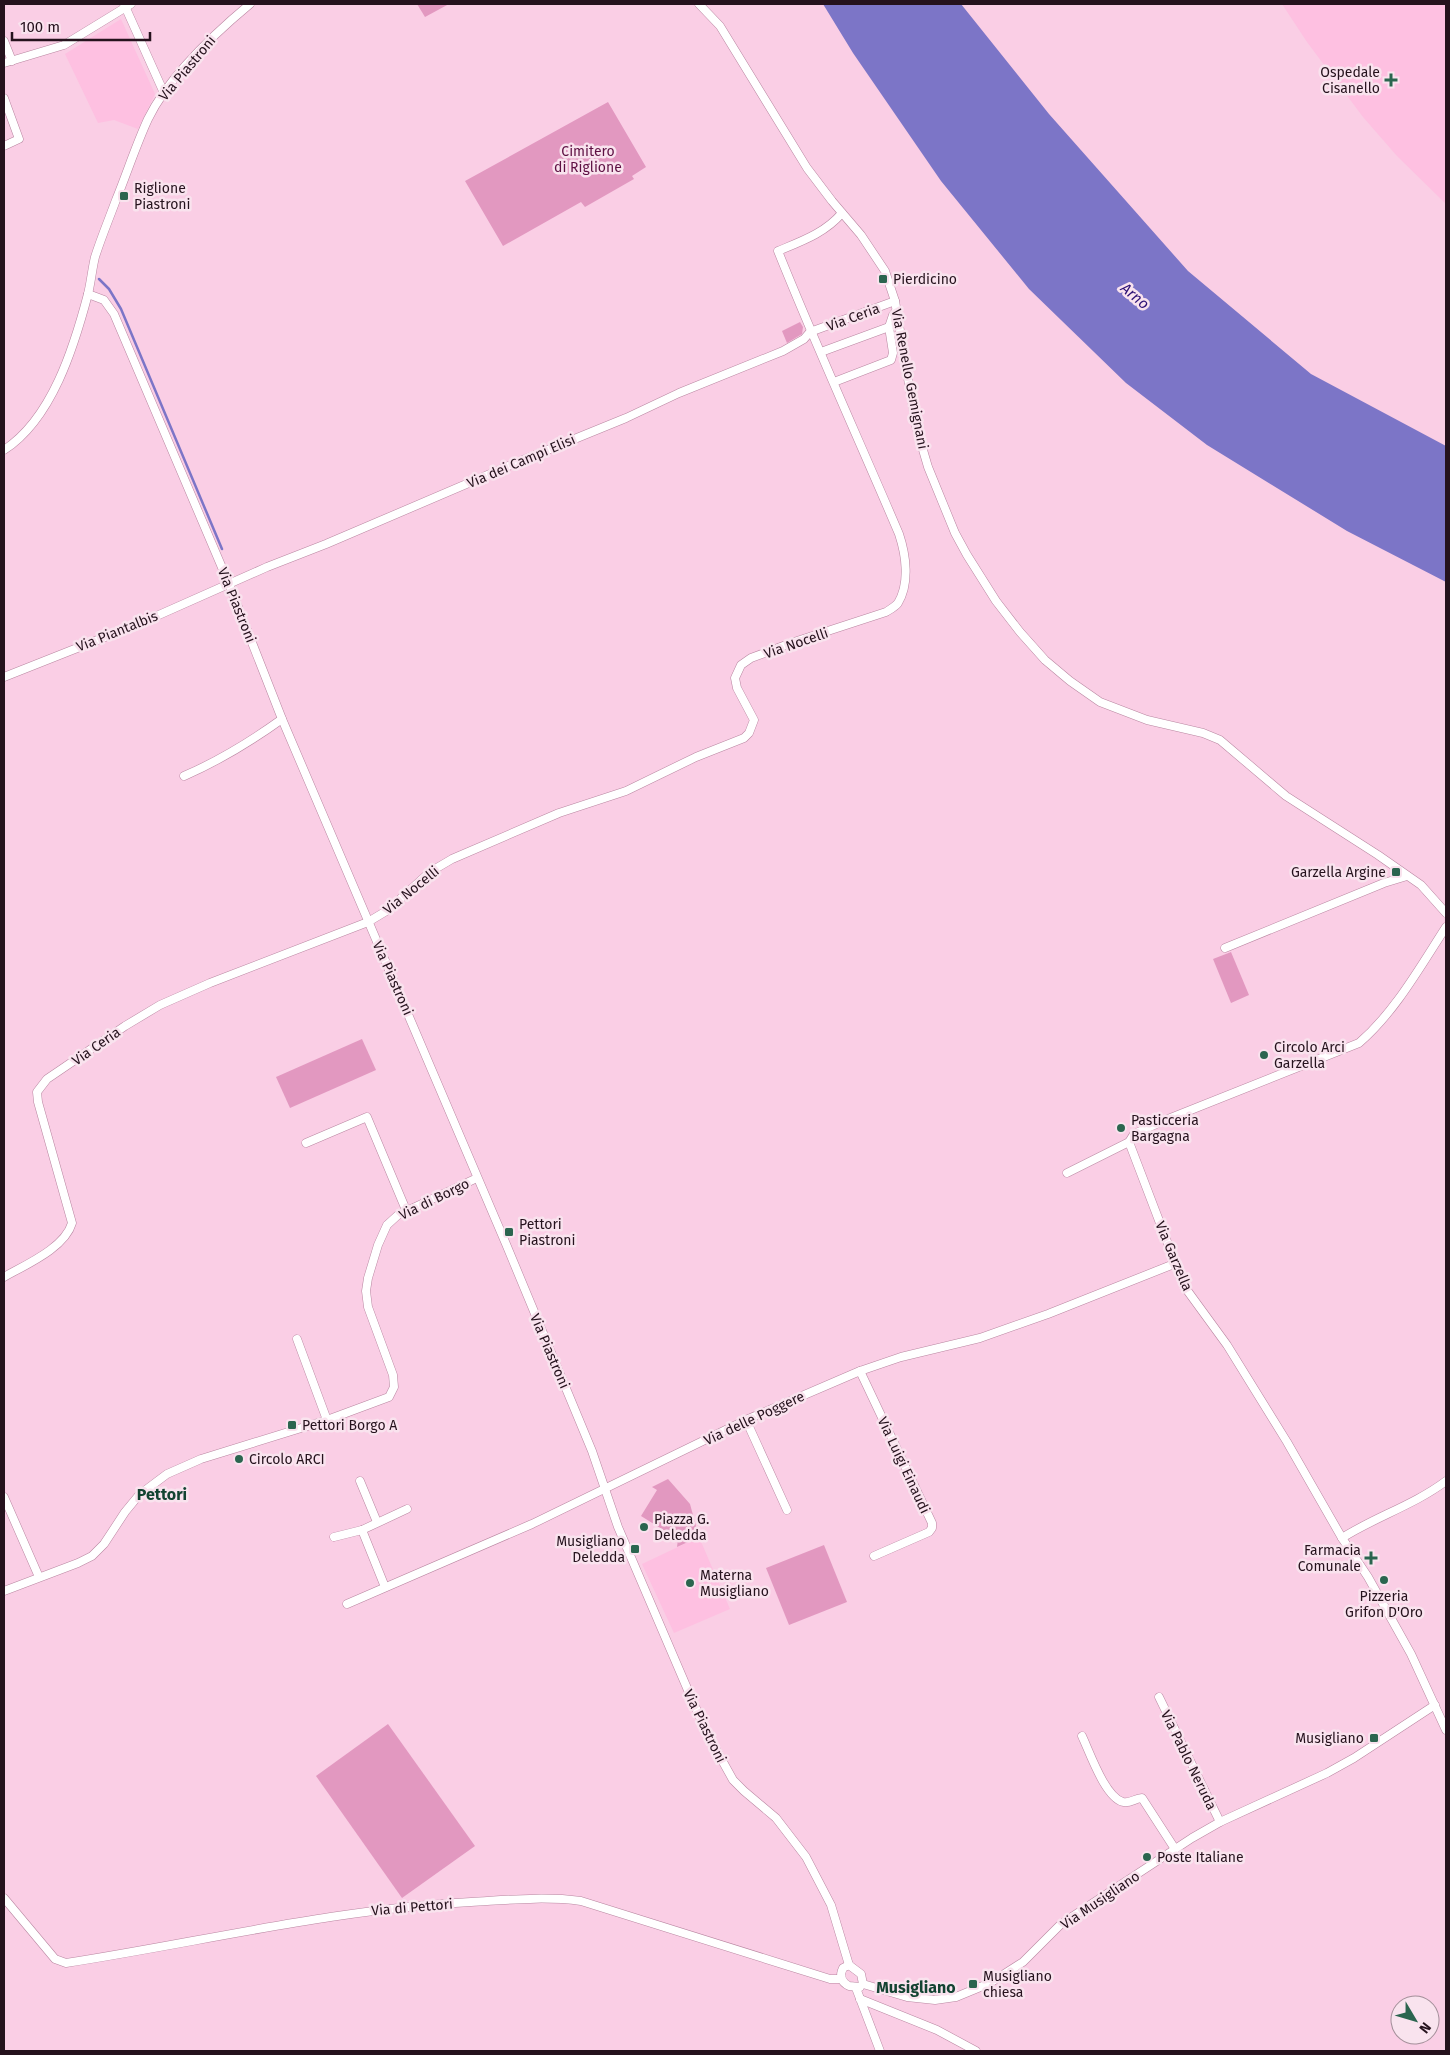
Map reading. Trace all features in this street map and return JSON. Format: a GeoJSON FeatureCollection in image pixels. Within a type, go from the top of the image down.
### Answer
{"type":"FeatureCollection","features":[{"type":"Feature","properties":{"kind":"street","name":"Via Piastroni"},"geometry":{"type":"LineString","coordinates":[[250,4],[206,44],[164,93],[148,119],[95,258],[88,294],[104,300],[114,314],[229,584],[282,719],[477,1178],[606,1489],[618,1527],[708,1735],[733,1780],[776,1818],[806,1856],[831,1905],[849,1965]]}},
{"type":"Feature","properties":{"kind":"street","name":"Via Renello Gemignani"},"geometry":{"type":"LineString","coordinates":[[699,4],[720,26],[808,168],[842,214],[874,252],[885,271],[897,310],[916,426],[928,467],[955,533],[967,555],[991,593],[1020,632],[1064,676],[1117,710],[1139,718],[1203,733],[1220,740],[1286,796],[1378,854],[1430,893],[1446,913]]}},
{"type":"Feature","properties":{"kind":"street"},"geometry":{"type":"LineString","coordinates":[[4,41],[8,62],[64,45],[127,5],[164,93]]}},
{"type":"Feature","properties":{"kind":"street"},"geometry":{"type":"LineString","coordinates":[[4,98],[19,139],[4,146]]}},
{"type":"Feature","properties":{"kind":"street","name":"Via Nocelli"},"geometry":{"type":"LineString","coordinates":[[368,922],[388,910],[430,872],[452,859],[559,813],[626,791],[696,757],[744,738],[749,733],[754,720],[737,688],[735,678],[741,665],[751,658],[794,642],[886,612],[897,604],[904,583],[903,546],[821,352],[810,332],[778,251],[820,233],[842,214]]}},
{"type":"Feature","properties":{"kind":"street"},"geometry":{"type":"LineString","coordinates":[[4,450],[29,429],[51,394],[70,349],[88,294]]}},
{"type":"Feature","properties":{"kind":"street","name":"Via Ceria"},"geometry":{"type":"LineString","coordinates":[[810,332],[895,301]]}},
{"type":"Feature","properties":{"kind":"street"},"geometry":{"type":"LineString","coordinates":[[834,382],[890,360],[893,353],[890,327],[893,315],[897,310]]}},
{"type":"Feature","properties":{"kind":"street"},"geometry":{"type":"LineString","coordinates":[[821,352],[890,327]]}},
{"type":"Feature","properties":{"kind":"street","name":"Via dei Campi Elisi"},"geometry":{"type":"LineString","coordinates":[[229,584],[626,418],[686,390],[783,351],[804,339],[810,332]]}},
{"type":"Feature","properties":{"kind":"street","name":"Via Piantalbis"},"geometry":{"type":"LineString","coordinates":[[4,676],[143,622],[229,584]]}},
{"type":"Feature","properties":{"kind":"street"},"geometry":{"type":"LineString","coordinates":[[184,776],[216,762],[258,737],[282,719]]}},
{"type":"Feature","properties":{"kind":"street"},"geometry":{"type":"LineString","coordinates":[[1225,948],[1360,892],[1407,876]]}},
{"type":"Feature","properties":{"kind":"street","name":"Via Ceria"},"geometry":{"type":"LineString","coordinates":[[4,1277],[62,1241],[70,1230],[72,1223],[38,1102],[37,1092],[47,1079],[125,1026],[160,1005],[210,983],[368,922]]}},
{"type":"Feature","properties":{"kind":"street"},"geometry":{"type":"LineString","coordinates":[[1067,1173],[1129,1142],[1134,1134],[1163,1121],[1359,1043],[1370,1033],[1395,1002],[1446,927]]}},
{"type":"Feature","properties":{"kind":"street"},"geometry":{"type":"LineString","coordinates":[[306,1143],[367,1117],[406,1210]]}},
{"type":"Feature","properties":{"kind":"street","name":"Via Garzella"},"geometry":{"type":"LineString","coordinates":[[1129,1142],[1184,1286],[1227,1345],[1288,1442],[1342,1538],[1368,1577],[1411,1654],[1446,1730]]}},
{"type":"Feature","properties":{"kind":"street","name":"Via di Borgo"},"geometry":{"type":"LineString","coordinates":[[4,1591],[92,1556],[104,1544],[125,1512],[139,1495],[167,1474],[201,1459],[326,1420],[389,1397],[393,1391],[394,1382],[390,1363],[368,1307],[366,1291],[374,1258],[384,1231],[391,1220],[406,1210],[477,1178]]}},
{"type":"Feature","properties":{"kind":"street","name":"Via delle Poggere"},"geometry":{"type":"LineString","coordinates":[[347,1604],[525,1528],[746,1420],[860,1371],[901,1357],[980,1338],[1048,1314],[1174,1264]]}},
{"type":"Feature","properties":{"kind":"street"},"geometry":{"type":"LineString","coordinates":[[296,1339],[326,1420]]}},
{"type":"Feature","properties":{"kind":"street","name":"Via Luigi Einaudi"},"geometry":{"type":"LineString","coordinates":[[860,1371],[932,1523],[932,1528],[929,1532],[874,1556]]}},
{"type":"Feature","properties":{"kind":"street"},"geometry":{"type":"LineString","coordinates":[[746,1420],[787,1510]]}},
{"type":"Feature","properties":{"kind":"street"},"geometry":{"type":"LineString","coordinates":[[360,1481],[377,1522]]}},
{"type":"Feature","properties":{"kind":"street"},"geometry":{"type":"LineString","coordinates":[[1342,1538],[1359,1527],[1425,1496],[1446,1481]]}},
{"type":"Feature","properties":{"kind":"street"},"geometry":{"type":"LineString","coordinates":[[4,1497],[39,1577]]}},
{"type":"Feature","properties":{"kind":"street"},"geometry":{"type":"LineString","coordinates":[[334,1537],[362,1530],[407,1509]]}},
{"type":"Feature","properties":{"kind":"street"},"geometry":{"type":"LineString","coordinates":[[362,1530],[385,1587]]}},
{"type":"Feature","properties":{"kind":"street","name":"Via Pablo Neruda"},"geometry":{"type":"LineString","coordinates":[[1159,1697],[1220,1822]]}},
{"type":"Feature","properties":{"kind":"street","name":"Via Musigliano"},"geometry":{"type":"LineString","coordinates":[[859,1986],[907,1997],[935,2000],[956,1997],[990,1983],[1017,1967],[1036,1951],[1062,1924],[1175,1849],[1220,1822],[1327,1773],[1354,1758],[1435,1705]]}},
{"type":"Feature","properties":{"kind":"street"},"geometry":{"type":"LineString","coordinates":[[1082,1736],[1104,1783],[1110,1791],[1121,1802],[1127,1803],[1142,1798],[1175,1849]]}},
{"type":"Feature","properties":{"kind":"street","name":"Via di Pettori"},"geometry":{"type":"LineString","coordinates":[[4,1898],[55,1959],[66,1963],[377,1909],[548,1898],[581,1901],[830,1979],[841,1979]]}},
{"type":"Feature","properties":{"kind":"street"},"geometry":{"type":"LineString","coordinates":[[859,1986],[846,1985],[841,1979],[840,1974],[843,1968],[849,1965],[861,1974],[859,1986],[860,1999],[880,2051]]}},
{"type":"Feature","properties":{"kind":"street"},"geometry":{"type":"LineString","coordinates":[[860,1999],[937,2030],[976,2051]]}},
{"type":"Feature","properties":{"kind":"shaded area","name":"Ospedale Cisanello"},"geometry":{"type":"Polygon","coordinates":[[[1282,4],[1446,4],[1446,204],[1397,156],[1363,117],[1307,42],[1282,4]]]}},
{"type":"Feature","properties":{"kind":"shaded area"},"geometry":{"type":"Polygon","coordinates":[[[121,19],[155,94],[138,129],[114,120],[98,123],[65,54],[121,19]]]}},
{"type":"Feature","properties":{"kind":"shaded area"},"geometry":{"type":"Polygon","coordinates":[[[699,1537],[730,1609],[674,1633],[642,1564],[699,1537]]]}},
{"type":"Feature","properties":{"kind":"green space"},"geometry":{"type":"Polygon","coordinates":[[[417,4],[449,4],[425,17],[417,4]]]}},
{"type":"Feature","properties":{"kind":"green space","name":"Cimitero di Riglione"},"geometry":{"type":"Polygon","coordinates":[[[608,102],[646,167],[632,176],[634,179],[585,207],[581,202],[503,246],[465,181],[608,102]]]}},
{"type":"Feature","properties":{"kind":"green space"},"geometry":{"type":"Polygon","coordinates":[[[800,322],[803,327],[802,334],[787,343],[782,331],[800,322]]]}},
{"type":"Feature","properties":{"kind":"green space"},"geometry":{"type":"Polygon","coordinates":[[[1231,952],[1249,995],[1231,1003],[1213,959],[1231,952]]]}},
{"type":"Feature","properties":{"kind":"green space"},"geometry":{"type":"Polygon","coordinates":[[[362,1039],[376,1070],[290,1108],[276,1077],[362,1039]]]}},
{"type":"Feature","properties":{"kind":"green space"},"geometry":{"type":"Polygon","coordinates":[[[668,1479],[690,1504],[699,1537],[677,1547],[678,1539],[641,1516],[657,1490],[652,1487],[668,1479]]]}},
{"type":"Feature","properties":{"kind":"green space"},"geometry":{"type":"Polygon","coordinates":[[[824,1545],[847,1602],[789,1625],[766,1568],[824,1545]]]}},
{"type":"Feature","properties":{"kind":"green space"},"geometry":{"type":"Polygon","coordinates":[[[388,1724],[475,1846],[402,1898],[316,1776],[388,1724]]]}},
{"type":"Feature","properties":{"kind":"water","name":"Arno"},"geometry":{"type":"Polygon","coordinates":[[[823,4],[961,4],[1049,114],[1188,271],[1311,374],[1446,446],[1446,582],[1347,531],[1207,445],[1126,383],[1029,289],[941,181],[853,53],[823,4]]]}},
{"type":"Feature","properties":{"kind":"waterway"},"geometry":{"type":"LineString","coordinates":[[99,279],[109,289],[121,309],[222,549]]}},
{"type":"Feature","properties":{"kind":"place","name":"Ospedale Cisanello"},"geometry":{"type":"Point","coordinates":[1391,80]}},
{"type":"Feature","properties":{"kind":"place","name":"Riglione Piastroni"},"geometry":{"type":"Point","coordinates":[124,196]}},
{"type":"Feature","properties":{"kind":"place","name":"Pierdicino"},"geometry":{"type":"Point","coordinates":[883,279]}},
{"type":"Feature","properties":{"kind":"place","name":"Garzella Argine"},"geometry":{"type":"Point","coordinates":[1396,872]}},
{"type":"Feature","properties":{"kind":"place","name":"Circolo Arci Garzella"},"geometry":{"type":"Point","coordinates":[1264,1055]}},
{"type":"Feature","properties":{"kind":"place","name":"Pasticceria Bargagna"},"geometry":{"type":"Point","coordinates":[1121,1128]}},
{"type":"Feature","properties":{"kind":"place","name":"Pettori Piastroni"},"geometry":{"type":"Point","coordinates":[509,1232]}},
{"type":"Feature","properties":{"kind":"place","name":"Pettori Borgo A"},"geometry":{"type":"Point","coordinates":[292,1425]}},
{"type":"Feature","properties":{"kind":"place","name":"Circolo ARCI"},"geometry":{"type":"Point","coordinates":[239,1459]}},
{"type":"Feature","properties":{"kind":"place","name":"Piazza G. Deledda"},"geometry":{"type":"Point","coordinates":[644,1527]}},
{"type":"Feature","properties":{"kind":"place","name":"Musigliano Deledda"},"geometry":{"type":"Point","coordinates":[635,1549]}},
{"type":"Feature","properties":{"kind":"place","name":"Farmacia Comunale"},"geometry":{"type":"Point","coordinates":[1371,1558]}},
{"type":"Feature","properties":{"kind":"place","name":"Pizzeria Grifon D'Oro"},"geometry":{"type":"Point","coordinates":[1384,1580]}},
{"type":"Feature","properties":{"kind":"place","name":"Materna Musigliano"},"geometry":{"type":"Point","coordinates":[690,1583]}},
{"type":"Feature","properties":{"kind":"place","name":"Musigliano"},"geometry":{"type":"Point","coordinates":[1374,1738]}},
{"type":"Feature","properties":{"kind":"place","name":"Poste Italiane"},"geometry":{"type":"Point","coordinates":[1147,1857]}},
{"type":"Feature","properties":{"kind":"place","name":"Musigliano chiesa"},"geometry":{"type":"Point","coordinates":[973,1984]}},
{"type":"Feature","properties":{"kind":"district","name":"Pettori"},"geometry":{"type":"Point","coordinates":[162,1494]}},
{"type":"Feature","properties":{"kind":"district","name":"Musigliano"},"geometry":{"type":"Point","coordinates":[916,1987]}}]}
